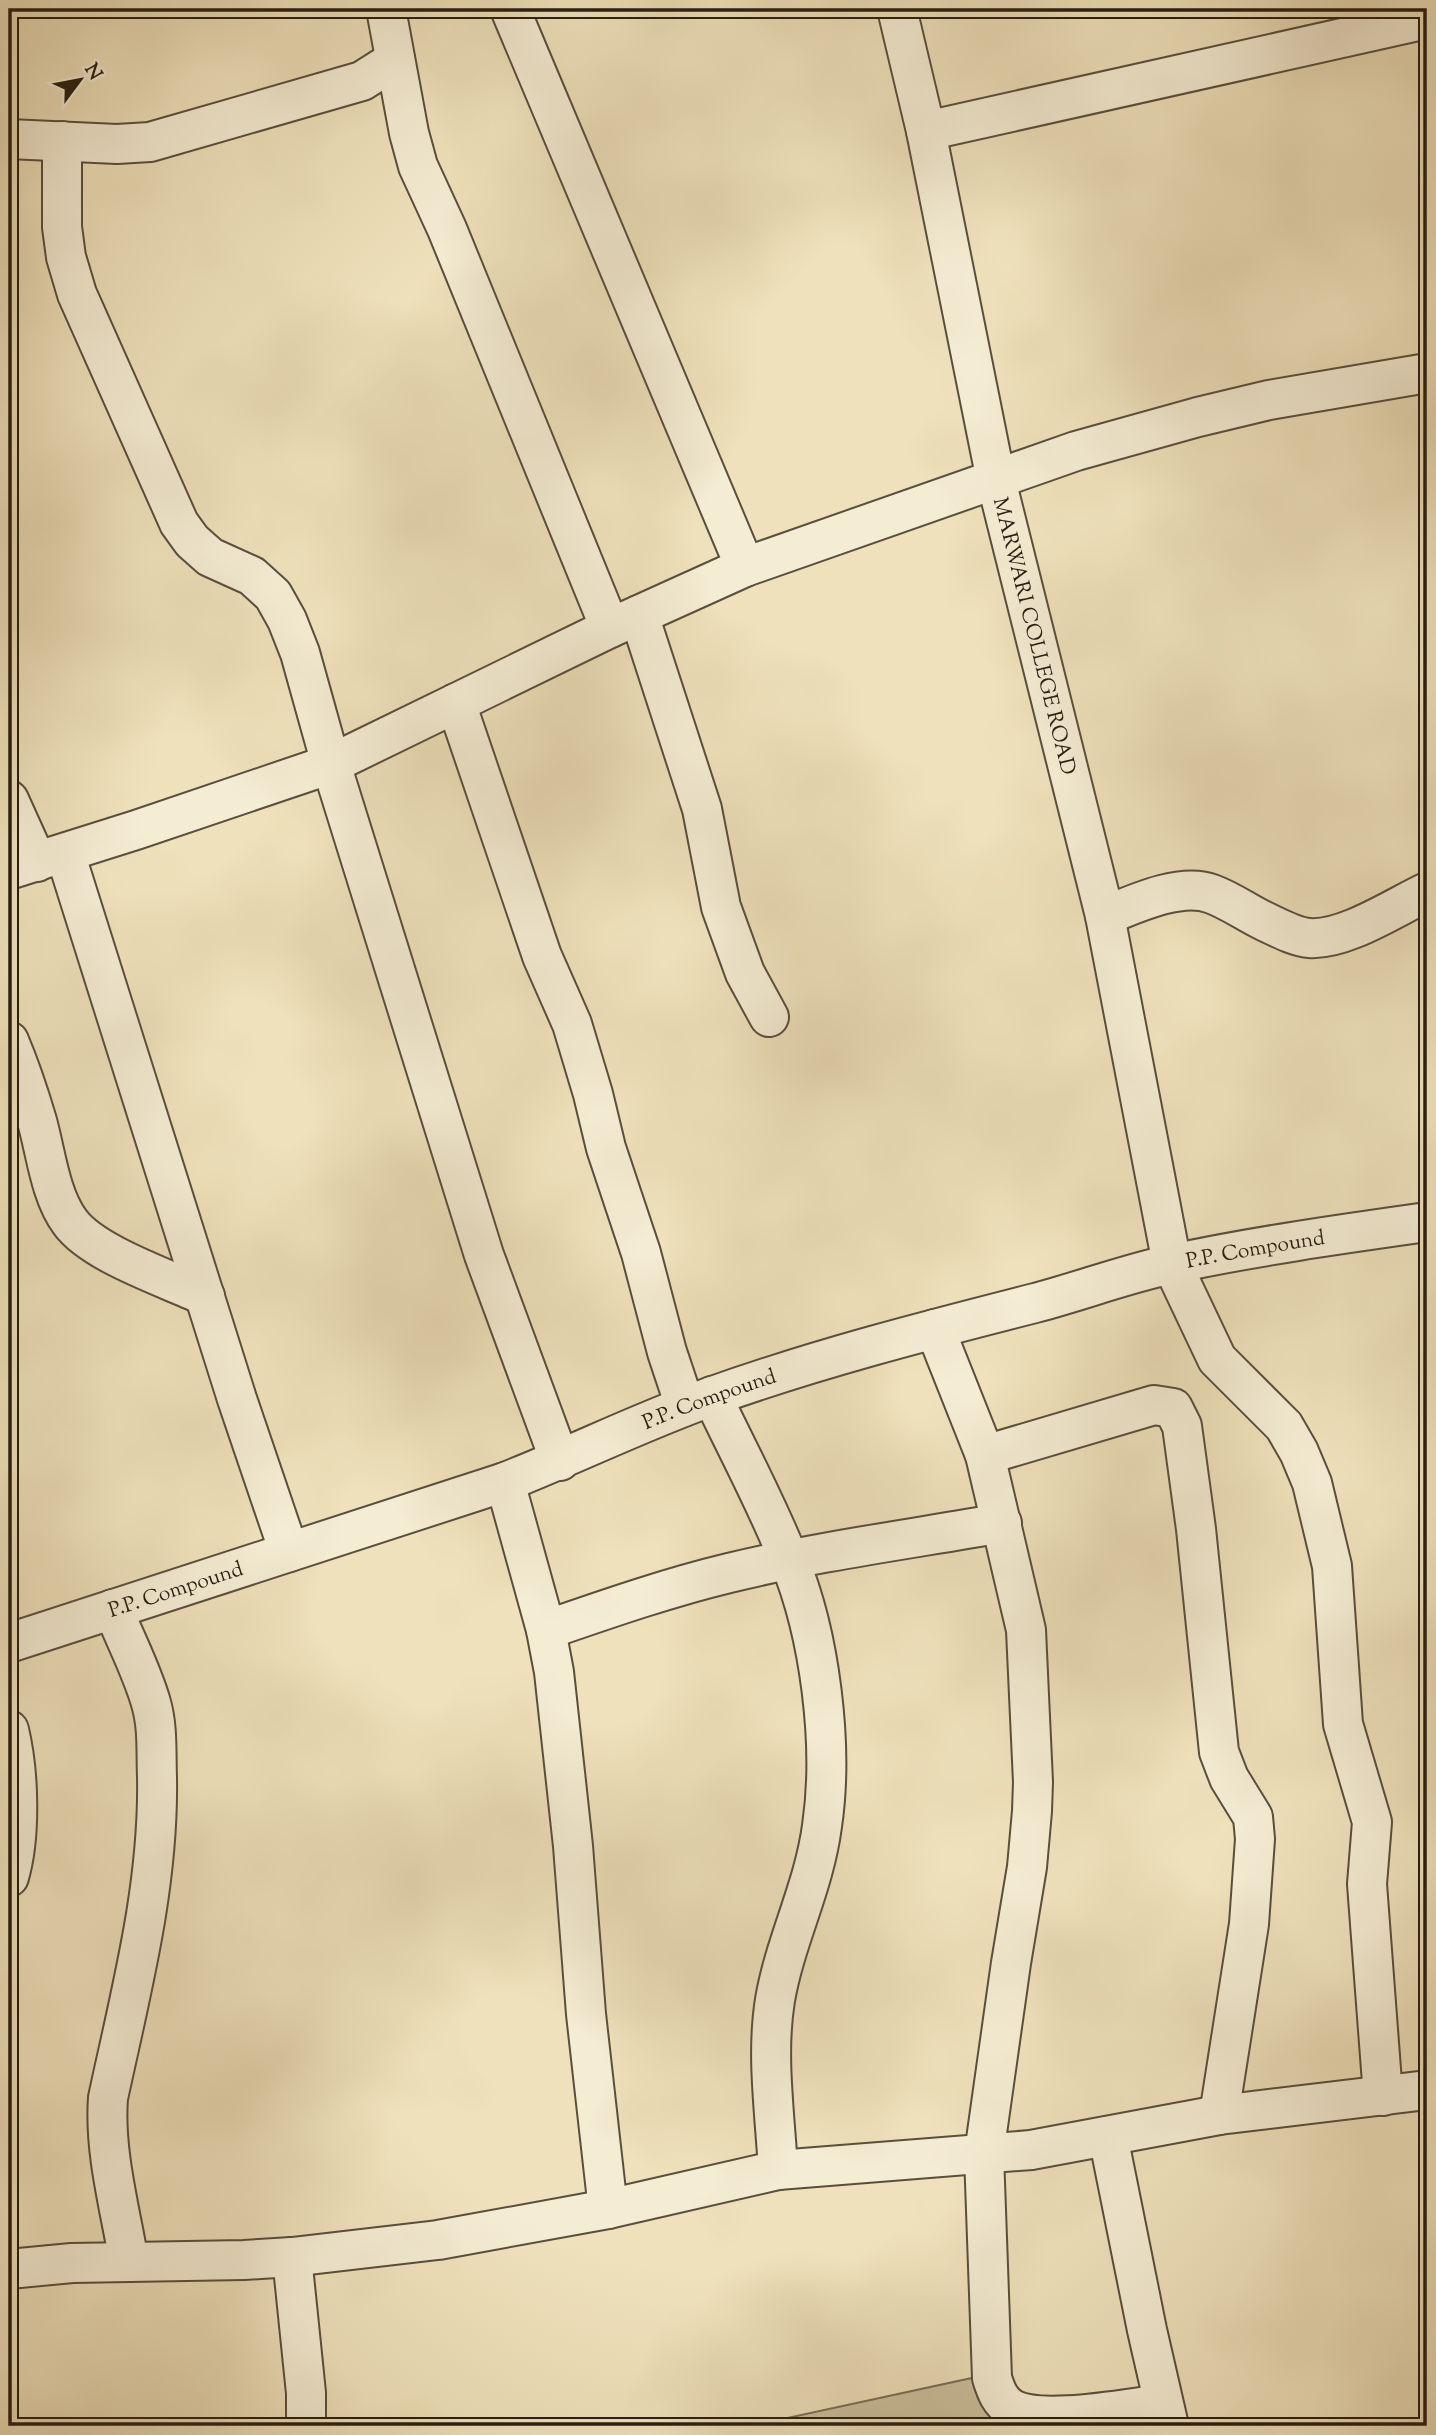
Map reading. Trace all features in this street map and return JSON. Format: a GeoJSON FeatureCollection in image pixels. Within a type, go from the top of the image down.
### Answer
{"type":"FeatureCollection","features":[{"type":"Feature","properties":{"kind":"street"},"geometry":{"type":"LineString","coordinates":[[386,9],[409,133],[418,166],[624,622],[702,809],[721,907],[745,974],[769,1017]]}},
{"type":"Feature","properties":{"kind":"street"},"geometry":{"type":"LineString","coordinates":[[510,9],[744,567]]}},
{"type":"Feature","properties":{"kind":"street","name":"MARWARI COLLEGE ROAD"},"geometry":{"type":"LineString","coordinates":[[897,9],[926,131],[996,481],[1105,916],[1172,1264],[1217,1359],[1284,1426],[1299,1452],[1312,1483],[1332,1566],[1343,1724],[1372,1822],[1367,1884],[1383,2096]]}},
{"type":"Feature","properties":{"kind":"street"},"geometry":{"type":"LineString","coordinates":[[926,131],[1427,19]]}},
{"type":"Feature","properties":{"kind":"street"},"geometry":{"type":"LineString","coordinates":[[9,138],[117,145],[150,142],[362,81],[395,60]]}},
{"type":"Feature","properties":{"kind":"street"},"geometry":{"type":"LineString","coordinates":[[62,141],[62,227],[66,257],[77,294],[179,523],[192,541],[210,557],[252,576],[273,595],[287,620],[300,653],[331,764],[484,1255],[560,1461]]}},
{"type":"Feature","properties":{"kind":"street"},"geometry":{"type":"LineString","coordinates":[[37,861],[331,764],[744,567],[1076,451],[1269,400],[1427,373]]}},
{"type":"Feature","properties":{"kind":"street"},"geometry":{"type":"LineString","coordinates":[[456,703],[542,956],[572,1024],[606,1148],[641,1253],[667,1352],[699,1401],[789,1560],[803,1602],[820,1678],[828,1751],[822,1825],[812,1878],[781,1975],[772,2025],[778,2170]]}},
{"type":"Feature","properties":{"kind":"street"},"geometry":{"type":"LineString","coordinates":[[9,800],[37,861],[205,1296],[289,1552]]}},
{"type":"Feature","properties":{"kind":"street"},"geometry":{"type":"LineString","coordinates":[[1105,916],[1148,898],[1177,891],[1209,892],[1282,929],[1308,938],[1354,929],[1422,903]]}},
{"type":"Feature","properties":{"kind":"street"},"geometry":{"type":"LineString","coordinates":[[9,1041],[37,1122],[53,1188],[70,1222],[87,1238],[114,1255],[205,1296]]}},
{"type":"Feature","properties":{"kind":"street","name":"P.P. Compound"},"geometry":{"type":"LineString","coordinates":[[9,1643],[505,1482],[699,1401],[881,1343],[1172,1264],[1427,1222]]}},
{"type":"Feature","properties":{"kind":"street"},"geometry":{"type":"LineString","coordinates":[[935,1329],[985,1455],[1026,1630],[1033,1782],[1027,1867],[984,2154],[992,2378],[997,2395],[1012,2409],[1034,2415],[1166,2415],[1108,2136]]}},
{"type":"Feature","properties":{"kind":"street"},"geometry":{"type":"LineString","coordinates":[[985,1455],[1154,1405],[1173,1408],[1182,1426],[1196,1529],[1219,1752],[1229,1778],[1253,1817],[1255,1839],[1249,1924],[1219,2115]]}},
{"type":"Feature","properties":{"kind":"street"},"geometry":{"type":"LineString","coordinates":[[505,1482],[546,1630],[557,1699],[573,1846],[586,2014],[608,2209]]}},
{"type":"Feature","properties":{"kind":"street"},"geometry":{"type":"LineString","coordinates":[[546,1630],[668,1589],[789,1560],[1002,1523]]}},
{"type":"Feature","properties":{"kind":"street"},"geometry":{"type":"LineString","coordinates":[[113,1609],[151,1703],[156,1733],[158,1824],[154,1865],[146,1920],[108,2098],[107,2118],[109,2147],[130,2262]]}},
{"type":"Feature","properties":{"kind":"street"},"geometry":{"type":"LineString","coordinates":[[9,1731],[16,1788],[16,1827],[9,1877]]}},
{"type":"Feature","properties":{"kind":"street"},"geometry":{"type":"LineString","coordinates":[[9,2269],[72,2263],[292,2257],[438,2240],[608,2209],[778,2170],[1031,2150],[1219,2115],[1427,2090]]}},
{"type":"Feature","properties":{"kind":"street"},"geometry":{"type":"LineString","coordinates":[[292,2257],[306,2393],[306,2426]]}},
{"type":"Feature","properties":{"kind":"shaded area"},"geometry":{"type":"Polygon","coordinates":[[[995,2373],[1017,2426],[750,2426],[995,2373]]]}}]}
